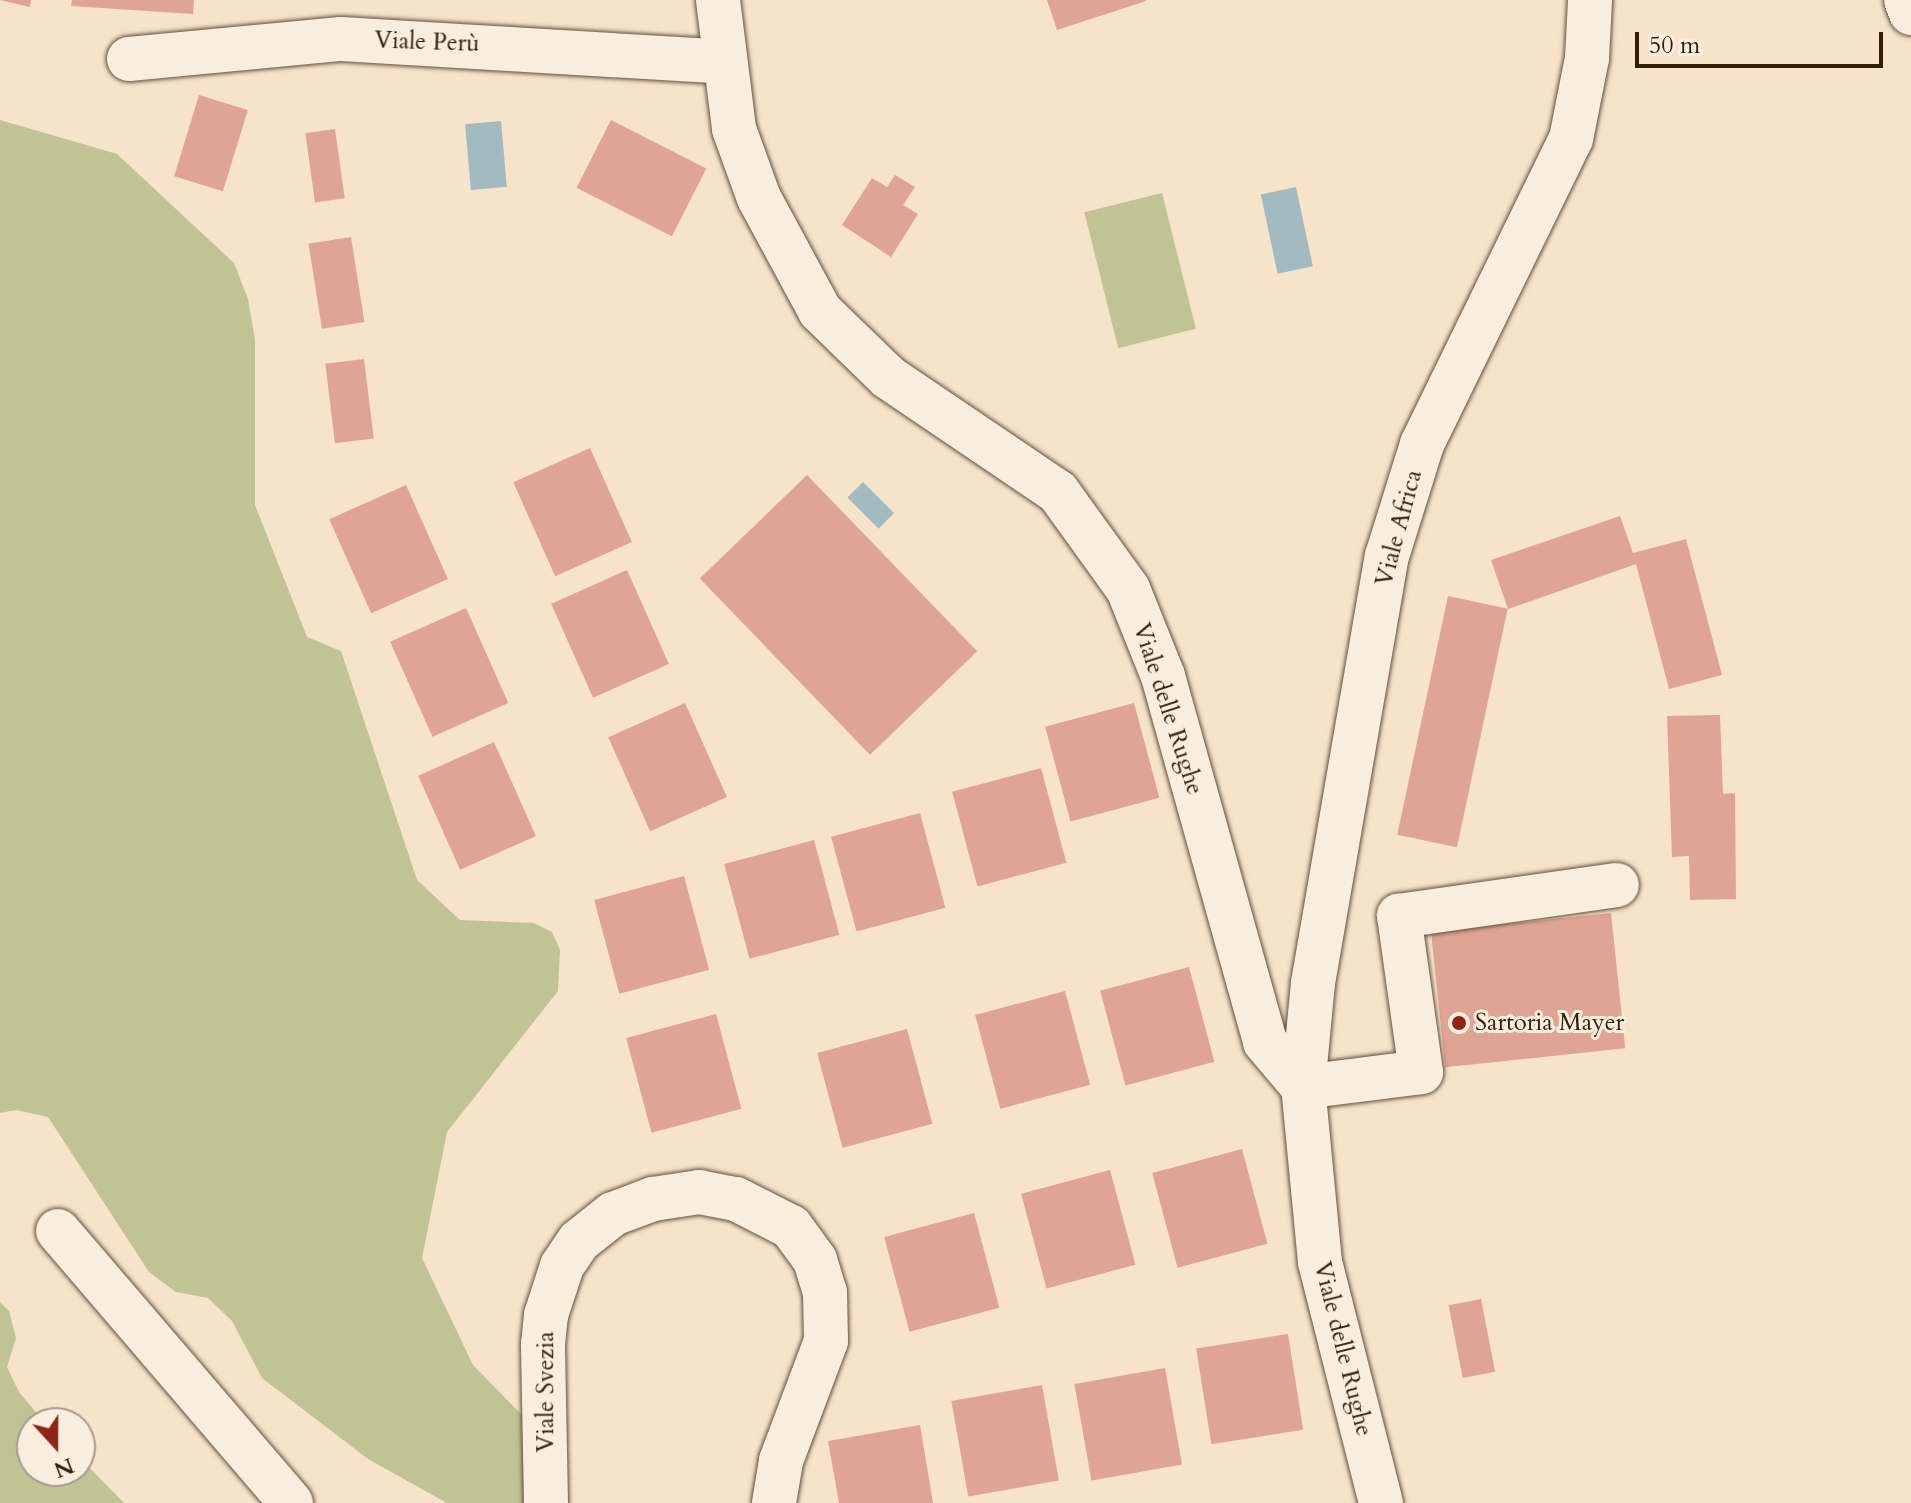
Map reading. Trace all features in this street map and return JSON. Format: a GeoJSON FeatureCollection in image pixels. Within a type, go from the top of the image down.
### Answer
{"type":"FeatureCollection","features":[{"type":"Feature","properties":{"kind":"street","name":"Viale delle Rughe"},"geometry":{"type":"LineString","coordinates":[[718,0],[734,129],[759,198],[820,311],[888,377],[1058,492],[1128,589],[1163,676],[1265,1042],[1303,1087],[1320,1262],[1381,1503]]}},
{"type":"Feature","properties":{"kind":"street","name":"Viale Africa"},"geometry":{"type":"LineString","coordinates":[[1303,1087],[1313,983],[1387,556],[1422,444],[1571,139],[1587,58],[1590,0]]}},
{"type":"Feature","properties":{"kind":"street"},"geometry":{"type":"LineString","coordinates":[[1906,0],[1911,13]]}},
{"type":"Feature","properties":{"kind":"street","name":"Viale Perù"},"geometry":{"type":"LineString","coordinates":[[129,59],[341,39],[725,62]]}},
{"type":"Feature","properties":{"kind":"street"},"geometry":{"type":"LineString","coordinates":[[1303,1087],[1421,1072],[1399,916],[1617,885]]}},
{"type":"Feature","properties":{"kind":"street","name":"Viale Svezia"},"geometry":{"type":"LineString","coordinates":[[546,1503],[543,1344],[562,1266],[579,1241],[613,1214],[653,1199],[699,1192],[736,1199],[791,1227],[815,1260],[825,1292],[826,1341],[781,1461],[774,1503]]}},
{"type":"Feature","properties":{"kind":"street"},"geometry":{"type":"LineString","coordinates":[[58,1231],[291,1503]]}},
{"type":"Feature","properties":{"kind":"green space"},"geometry":{"type":"Polygon","coordinates":[[[0,120],[117,154],[234,263],[248,299],[255,339],[255,505],[307,637],[341,651],[417,880],[460,920],[534,923],[552,932],[560,950],[558,991],[447,1132],[422,1258],[473,1365],[529,1422],[533,1482],[523,1503],[447,1503],[368,1459],[262,1378],[232,1321],[208,1298],[176,1292],[149,1272],[48,1117],[16,1110],[0,1113],[0,120]]]}},
{"type":"Feature","properties":{"kind":"green space"},"geometry":{"type":"Polygon","coordinates":[[[1162,193],[1196,329],[1118,348],[1084,212],[1162,193]]]}},
{"type":"Feature","properties":{"kind":"green space"},"geometry":{"type":"Polygon","coordinates":[[[0,1302],[9,1311],[16,1338],[7,1367],[19,1392],[32,1407],[16,1407],[16,1487],[96,1487],[96,1474],[124,1503],[0,1503],[0,1302]]]}},
{"type":"Feature","properties":{"kind":"water"},"geometry":{"type":"Polygon","coordinates":[[[501,121],[507,187],[471,190],[465,124],[501,121]]]}},
{"type":"Feature","properties":{"kind":"water"},"geometry":{"type":"Polygon","coordinates":[[[1296,187],[1313,266],[1278,274],[1261,194],[1296,187]]]}},
{"type":"Feature","properties":{"kind":"water"},"geometry":{"type":"Polygon","coordinates":[[[863,482],[894,513],[879,529],[847,498],[863,482]]]}},
{"type":"Feature","properties":{"kind":"building"},"geometry":{"type":"Polygon","coordinates":[[[0,0],[31,0],[30,7],[0,0]]]}},
{"type":"Feature","properties":{"kind":"building"},"geometry":{"type":"Polygon","coordinates":[[[72,0],[194,0],[193,14],[71,6],[72,0]]]}},
{"type":"Feature","properties":{"kind":"building"},"geometry":{"type":"Polygon","coordinates":[[[1047,0],[1146,0],[1146,1],[1057,30],[1047,0]]]}},
{"type":"Feature","properties":{"kind":"building"},"geometry":{"type":"Polygon","coordinates":[[[199,95],[248,110],[223,191],[174,176],[199,95]]]}},
{"type":"Feature","properties":{"kind":"building"},"geometry":{"type":"Polygon","coordinates":[[[611,120],[706,169],[672,236],[576,188],[611,120]]]}},
{"type":"Feature","properties":{"kind":"building"},"geometry":{"type":"Polygon","coordinates":[[[335,129],[345,198],[315,202],[305,133],[335,129]]]}},
{"type":"Feature","properties":{"kind":"building"},"geometry":{"type":"Polygon","coordinates":[[[895,175],[915,187],[903,205],[918,214],[891,257],[842,225],[872,178],[887,187],[895,175]]]}},
{"type":"Feature","properties":{"kind":"building"},"geometry":{"type":"Polygon","coordinates":[[[351,237],[364,322],[322,329],[309,244],[351,237]]]}},
{"type":"Feature","properties":{"kind":"building"},"geometry":{"type":"Polygon","coordinates":[[[364,359],[374,438],[335,443],[325,364],[364,359]]]}},
{"type":"Feature","properties":{"kind":"building"},"geometry":{"type":"Polygon","coordinates":[[[590,448],[632,542],[555,576],[513,482],[590,448]]]}},
{"type":"Feature","properties":{"kind":"building"},"geometry":{"type":"Polygon","coordinates":[[[807,475],[977,651],[870,755],[700,579],[807,475]]]}},
{"type":"Feature","properties":{"kind":"building"},"geometry":{"type":"Polygon","coordinates":[[[406,485],[448,579],[371,613],[329,519],[406,485]]]}},
{"type":"Feature","properties":{"kind":"building"},"geometry":{"type":"Polygon","coordinates":[[[1620,516],[1633,553],[1686,539],[1722,675],[1669,689],[1636,564],[1508,609],[1491,560],[1620,516]]]}},
{"type":"Feature","properties":{"kind":"building"},"geometry":{"type":"Polygon","coordinates":[[[627,570],[669,664],[593,698],[551,604],[627,570]]]}},
{"type":"Feature","properties":{"kind":"building"},"geometry":{"type":"Polygon","coordinates":[[[1448,596],[1508,609],[1457,847],[1397,835],[1448,596]]]}},
{"type":"Feature","properties":{"kind":"building"},"geometry":{"type":"Polygon","coordinates":[[[466,608],[508,703],[432,737],[390,642],[466,608]]]}},
{"type":"Feature","properties":{"kind":"building"},"geometry":{"type":"Polygon","coordinates":[[[685,703],[727,797],[650,831],[608,737],[685,703]]]}},
{"type":"Feature","properties":{"kind":"building"},"geometry":{"type":"Polygon","coordinates":[[[1134,703],[1159,798],[1070,821],[1045,727],[1134,703]]]}},
{"type":"Feature","properties":{"kind":"building"},"geometry":{"type":"Polygon","coordinates":[[[1720,715],[1723,794],[1735,793],[1736,899],[1690,900],[1689,856],[1672,857],[1667,716],[1720,715]]]}},
{"type":"Feature","properties":{"kind":"building"},"geometry":{"type":"Polygon","coordinates":[[[494,742],[536,836],[460,870],[418,776],[494,742]]]}},
{"type":"Feature","properties":{"kind":"building"},"geometry":{"type":"Polygon","coordinates":[[[1041,768],[1066,863],[977,886],[952,792],[1041,768]]]}},
{"type":"Feature","properties":{"kind":"building"},"geometry":{"type":"Polygon","coordinates":[[[920,813],[945,908],[856,931],[831,837],[920,813]]]}},
{"type":"Feature","properties":{"kind":"building"},"geometry":{"type":"Polygon","coordinates":[[[814,840],[839,935],[750,959],[724,864],[814,840]]]}},
{"type":"Feature","properties":{"kind":"building"},"geometry":{"type":"Polygon","coordinates":[[[684,876],[709,970],[619,994],[594,900],[684,876]]]}},
{"type":"Feature","properties":{"kind":"building"},"geometry":{"type":"Polygon","coordinates":[[[1611,913],[1625,1048],[1445,1067],[1431,932],[1611,913]]]}},
{"type":"Feature","properties":{"kind":"building"},"geometry":{"type":"Polygon","coordinates":[[[1189,967],[1214,1062],[1125,1085],[1100,991],[1189,967]]]}},
{"type":"Feature","properties":{"kind":"building"},"geometry":{"type":"Polygon","coordinates":[[[1065,991],[1090,1085],[1000,1109],[975,1015],[1065,991]]]}},
{"type":"Feature","properties":{"kind":"building"},"geometry":{"type":"Polygon","coordinates":[[[716,1014],[741,1109],[652,1133],[626,1038],[716,1014]]]}},
{"type":"Feature","properties":{"kind":"building"},"geometry":{"type":"Polygon","coordinates":[[[907,1029],[932,1124],[843,1148],[817,1053],[907,1029]]]}},
{"type":"Feature","properties":{"kind":"building"},"geometry":{"type":"Polygon","coordinates":[[[1242,1149],[1267,1244],[1178,1268],[1152,1173],[1242,1149]]]}},
{"type":"Feature","properties":{"kind":"building"},"geometry":{"type":"Polygon","coordinates":[[[1110,1170],[1135,1265],[1046,1288],[1021,1194],[1110,1170]]]}},
{"type":"Feature","properties":{"kind":"building"},"geometry":{"type":"Polygon","coordinates":[[[974,1213],[999,1308],[910,1332],[884,1237],[974,1213]]]}},
{"type":"Feature","properties":{"kind":"building"},"geometry":{"type":"Polygon","coordinates":[[[1481,1299],[1495,1372],[1463,1378],[1449,1305],[1481,1299]]]}},
{"type":"Feature","properties":{"kind":"building"},"geometry":{"type":"Polygon","coordinates":[[[1288,1334],[1303,1430],[1211,1444],[1196,1349],[1288,1334]]]}},
{"type":"Feature","properties":{"kind":"building"},"geometry":{"type":"Polygon","coordinates":[[[1165,1368],[1182,1465],[1091,1480],[1074,1384],[1165,1368]]]}},
{"type":"Feature","properties":{"kind":"building"},"geometry":{"type":"Polygon","coordinates":[[[1042,1385],[1059,1481],[968,1497],[951,1401],[1042,1385]]]}},
{"type":"Feature","properties":{"kind":"building"},"geometry":{"type":"Polygon","coordinates":[[[920,1425],[933,1503],[839,1503],[828,1441],[920,1425]]]}},
{"type":"Feature","properties":{"kind":"place","name":"Sartoria Mayer"},"geometry":{"type":"Point","coordinates":[1459,1023]}}]}
